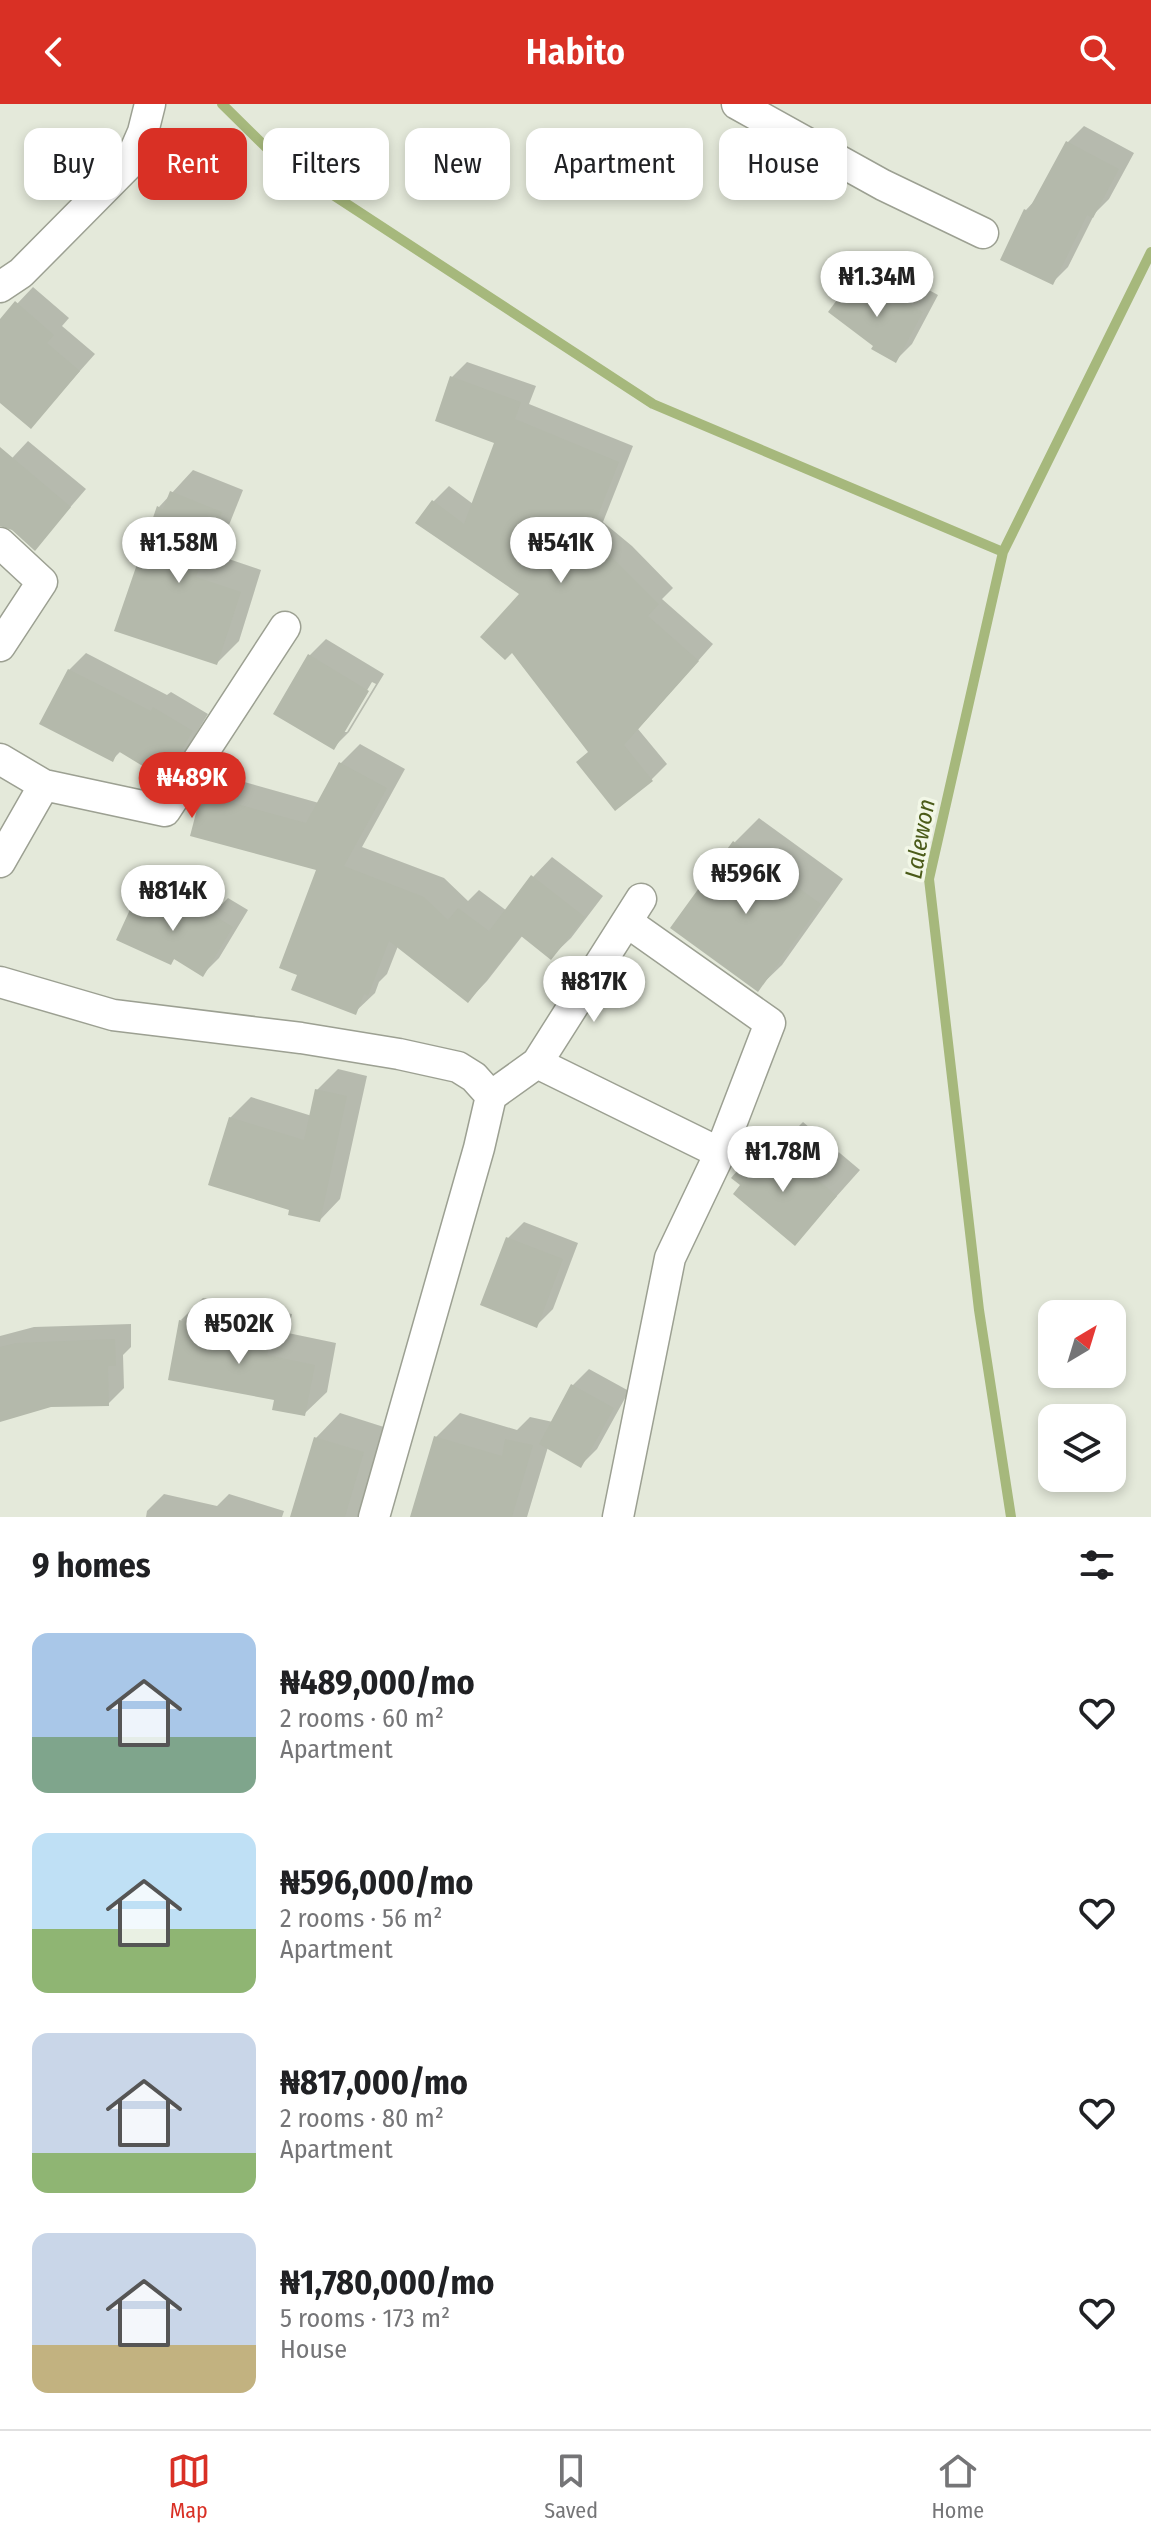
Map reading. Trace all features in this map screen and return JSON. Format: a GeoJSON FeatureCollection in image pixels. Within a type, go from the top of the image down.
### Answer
{"type":"FeatureCollection","features":[{"type":"Feature","properties":{"kind":"street"},"geometry":{"type":"LineString","coordinates":[[0,287],[21,273],[129,164],[143,132],[150,104]]}},
{"type":"Feature","properties":{"kind":"street"},"geometry":{"type":"LineString","coordinates":[[737,104],[883,185],[983,233]]}},
{"type":"Feature","properties":{"kind":"street"},"geometry":{"type":"LineString","coordinates":[[0,543],[42,582],[0,646]]}},
{"type":"Feature","properties":{"kind":"street"},"geometry":{"type":"LineString","coordinates":[[0,759],[44,785],[165,811],[285,627]]}},
{"type":"Feature","properties":{"kind":"street"},"geometry":{"type":"LineString","coordinates":[[0,862],[44,785]]}},
{"type":"Feature","properties":{"kind":"street"},"geometry":{"type":"LineString","coordinates":[[374,1517],[491,1096],[537,1063],[634,910],[770,1023],[720,1153],[670,1258],[618,1517]]}},
{"type":"Feature","properties":{"kind":"street"},"geometry":{"type":"LineString","coordinates":[[0,982],[113,1015],[301,1038],[458,1067],[474,1077],[491,1096]]}},
{"type":"Feature","properties":{"kind":"street"},"geometry":{"type":"LineString","coordinates":[[537,1063],[720,1153]]}},
{"type":"Feature","properties":{"kind":"building"},"geometry":{"type":"Polygon","coordinates":[[[1066,141],[1119,169],[1093,218],[1087,215],[1053,285],[1000,260],[1024,209],[1028,211],[1066,141]]]}},
{"type":"Feature","properties":{"kind":"building"},"geometry":{"type":"Polygon","coordinates":[[[854,277],[893,306],[898,298],[923,312],[896,363],[871,349],[873,346],[828,312],[854,277]]]}},
{"type":"Feature","properties":{"kind":"building"},"geometry":{"type":"Polygon","coordinates":[[[15,301],[54,335],[47,343],[80,371],[31,429],[0,403],[0,319],[15,301]]]}},
{"type":"Feature","properties":{"kind":"building"},"geometry":{"type":"Polygon","coordinates":[[[450,376],[521,402],[515,419],[619,462],[589,538],[659,604],[648,616],[699,661],[624,745],[653,781],[615,811],[576,762],[588,752],[512,653],[505,660],[480,637],[519,594],[415,523],[432,500],[464,524],[494,443],[435,421],[450,376]]]}},
{"type":"Feature","properties":{"kind":"building"},"geometry":{"type":"Polygon","coordinates":[[[0,447],[71,507],[35,551],[12,530],[0,526],[0,447]]]}},
{"type":"Feature","properties":{"kind":"building"},"geometry":{"type":"Polygon","coordinates":[[[170,491],[222,512],[196,577],[241,592],[217,665],[114,631],[157,506],[163,509],[170,491]]]}},
{"type":"Feature","properties":{"kind":"building"},"geometry":{"type":"Polygon","coordinates":[[[308,654],[369,691],[334,750],[273,714],[308,654]]]}},
{"type":"Feature","properties":{"kind":"building"},"geometry":{"type":"Polygon","coordinates":[[[68,669],[151,711],[153,707],[193,731],[164,779],[118,751],[113,762],[39,724],[68,669]]]}},
{"type":"Feature","properties":{"kind":"building"},"geometry":{"type":"Polygon","coordinates":[[[339,762],[387,788],[344,866],[424,897],[448,920],[458,908],[489,931],[531,875],[585,917],[551,960],[521,936],[468,1003],[389,941],[368,996],[364,994],[356,1015],[291,990],[297,975],[279,968],[316,870],[190,836],[201,794],[306,823],[339,762]]]}},
{"type":"Feature","properties":{"kind":"building"},"geometry":{"type":"Polygon","coordinates":[[[733,841],[821,904],[758,992],[670,928],[733,841]]]}},
{"type":"Feature","properties":{"kind":"building"},"geometry":{"type":"Polygon","coordinates":[[[139,890],[206,920],[210,913],[233,927],[203,977],[174,959],[171,965],[116,940],[139,890]]]}},
{"type":"Feature","properties":{"kind":"building"},"geometry":{"type":"Polygon","coordinates":[[[315,1089],[347,1096],[320,1222],[288,1215],[289,1210],[208,1185],[229,1117],[304,1140],[315,1089]]]}},
{"type":"Feature","properties":{"kind":"building"},"geometry":{"type":"Polygon","coordinates":[[[777,1145],[837,1196],[795,1246],[733,1194],[740,1185],[731,1178],[750,1156],[760,1165],[777,1145]]]}},
{"type":"Feature","properties":{"kind":"building"},"geometry":{"type":"Polygon","coordinates":[[[506,1237],[563,1259],[537,1328],[480,1305],[506,1237]]]}},
{"type":"Feature","properties":{"kind":"building"},"geometry":{"type":"Polygon","coordinates":[[[179,1320],[271,1336],[267,1355],[315,1365],[305,1416],[272,1410],[274,1400],[168,1380],[179,1320]]]}},
{"type":"Feature","properties":{"kind":"building"},"geometry":{"type":"Polygon","coordinates":[[[115,1339],[116,1366],[108,1366],[109,1406],[51,1407],[0,1422],[0,1347],[16,1343],[115,1339]]]}},
{"type":"Feature","properties":{"kind":"building"},"geometry":{"type":"Polygon","coordinates":[[[571,1384],[614,1408],[581,1468],[539,1444],[571,1384]]]}},
{"type":"Feature","properties":{"kind":"building"},"geometry":{"type":"Polygon","coordinates":[[[434,1436],[502,1456],[505,1439],[533,1445],[512,1517],[410,1517],[434,1436]]]}},
{"type":"Feature","properties":{"kind":"building"},"geometry":{"type":"Polygon","coordinates":[[[314,1437],[364,1452],[345,1517],[290,1517],[314,1437]]]}},
{"type":"Feature","properties":{"kind":"waterway"},"geometry":{"type":"LineString","coordinates":[[222,104],[278,159],[653,404],[1003,552]]}},
{"type":"Feature","properties":{"kind":"waterway","name":"Lalewon"},"geometry":{"type":"LineString","coordinates":[[1011,1517],[979,1310],[929,879],[1003,552],[1151,252]]}}]}
